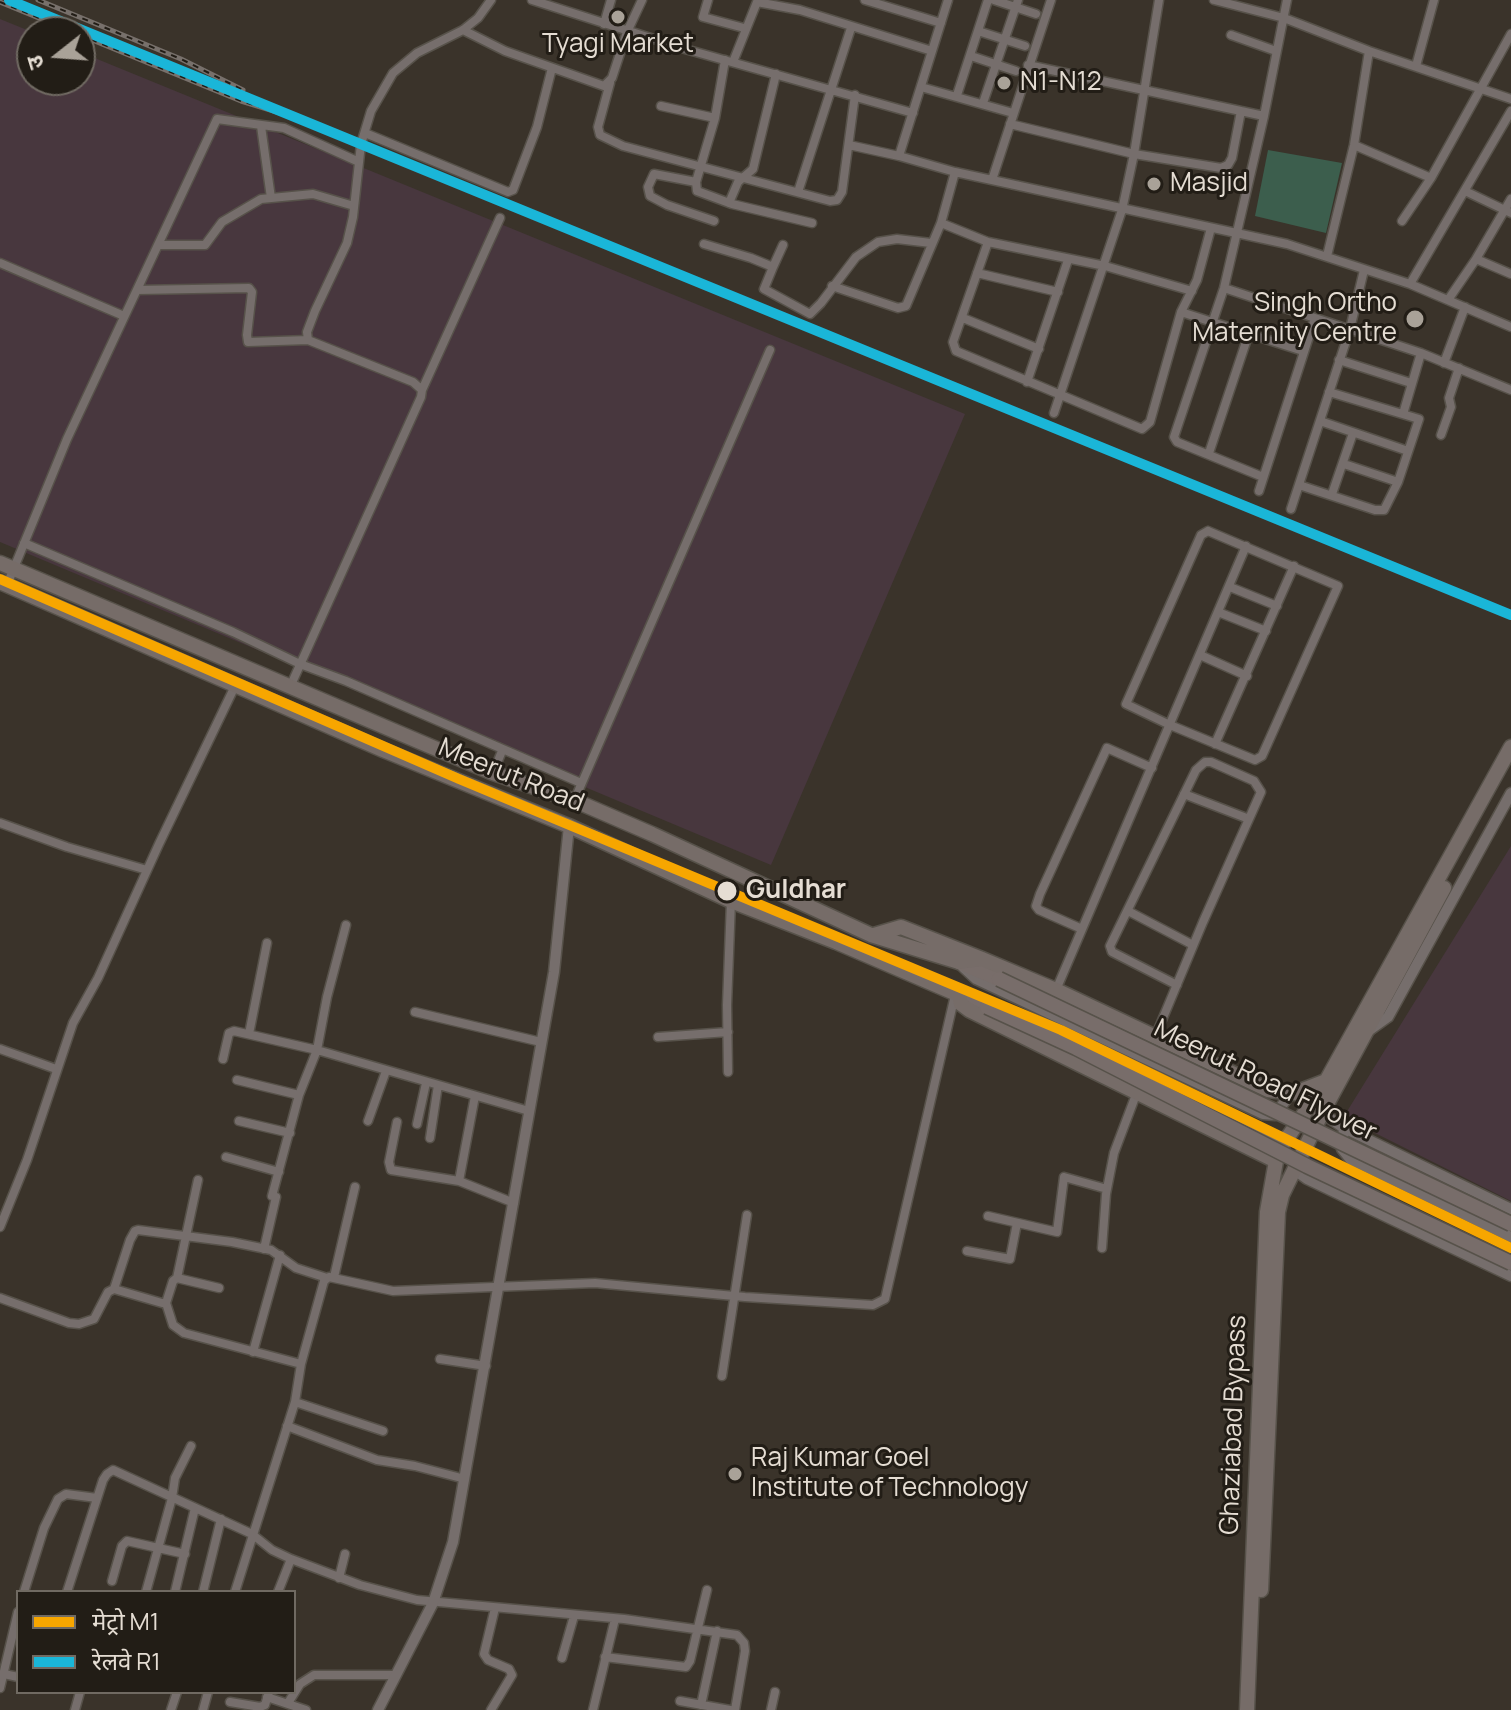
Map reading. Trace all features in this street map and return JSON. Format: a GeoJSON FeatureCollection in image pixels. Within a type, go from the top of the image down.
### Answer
{"type":"FeatureCollection","features":[{"type":"Feature","properties":{"kind":"highway","name":"Meerut Road"},"geometry":{"type":"LineString","coordinates":[[6,566],[493,773],[574,801],[871,935],[959,962]]}},
{"type":"Feature","properties":{"kind":"highway","name":"Meerut Road"},"geometry":{"type":"LineString","coordinates":[[4,584],[383,750],[569,826],[731,901],[957,995],[961,1004],[975,1013],[1276,1161]]}},
{"type":"Feature","properties":{"kind":"highway"},"geometry":{"type":"LineString","coordinates":[[1379,998],[1511,747]]}},
{"type":"Feature","properties":{"kind":"highway"},"geometry":{"type":"LineString","coordinates":[[1379,998],[1511,767]]}},
{"type":"Feature","properties":{"kind":"highway"},"geometry":{"type":"LineString","coordinates":[[864,954],[871,935],[901,927],[1056,990],[1268,1090],[1303,1091],[1326,1080]]}},
{"type":"Feature","properties":{"kind":"highway"},"geometry":{"type":"LineString","coordinates":[[959,962],[982,959]]}},
{"type":"Feature","properties":{"kind":"highway","name":"Ghaziabad Bypass"},"geometry":{"type":"LineString","coordinates":[[1247,1710],[1267,1212],[1276,1161],[1283,1144],[1326,1080],[1361,1018],[1379,998]]}},
{"type":"Feature","properties":{"kind":"highway","name":"Ghaziabad Bypass"},"geometry":{"type":"LineString","coordinates":[[1256,1710],[1278,1212],[1301,1152],[1367,1032],[1379,998]]}},
{"type":"Feature","properties":{"kind":"highway"},"geometry":{"type":"LineString","coordinates":[[1249,1149],[1256,1131]]}},
{"type":"Feature","properties":{"kind":"main road","name":"Meerut Road Flyover"},"geometry":{"type":"LineString","coordinates":[[959,962],[1511,1224]]}},
{"type":"Feature","properties":{"kind":"main road","name":"Meerut Road Flyover"},"geometry":{"type":"LineString","coordinates":[[957,995],[1076,1048],[1307,1166],[1511,1263]]}},
{"type":"Feature","properties":{"kind":"street"},"geometry":{"type":"LineString","coordinates":[[308,340],[307,332],[315,311],[347,243],[359,162],[371,111],[393,73],[417,53],[463,30],[478,18],[491,0]]}},
{"type":"Feature","properties":{"kind":"street"},"geometry":{"type":"LineString","coordinates":[[532,0],[627,32],[913,113]]}},
{"type":"Feature","properties":{"kind":"street"},"geometry":{"type":"LineString","coordinates":[[562,11],[566,0]]}},
{"type":"Feature","properties":{"kind":"street"},"geometry":{"type":"LineString","coordinates":[[604,24],[611,0]]}},
{"type":"Feature","properties":{"kind":"street"},"geometry":{"type":"LineString","coordinates":[[642,0],[627,32],[598,127],[600,135],[623,146],[830,201],[840,197],[855,95]]}},
{"type":"Feature","properties":{"kind":"street"},"geometry":{"type":"LineString","coordinates":[[708,0],[703,17],[744,28]]}},
{"type":"Feature","properties":{"kind":"street"},"geometry":{"type":"LineString","coordinates":[[865,0],[941,23]]}},
{"type":"Feature","properties":{"kind":"street"},"geometry":{"type":"LineString","coordinates":[[899,156],[948,0]]}},
{"type":"Feature","properties":{"kind":"street"},"geometry":{"type":"LineString","coordinates":[[957,95],[988,0]]}},
{"type":"Feature","properties":{"kind":"street"},"geometry":{"type":"LineString","coordinates":[[994,0],[1017,4],[1036,14]]}},
{"type":"Feature","properties":{"kind":"street"},"geometry":{"type":"LineString","coordinates":[[992,180],[1051,0]]}},
{"type":"Feature","properties":{"kind":"street"},"geometry":{"type":"LineString","coordinates":[[1054,413],[1122,210],[1159,0]]}},
{"type":"Feature","properties":{"kind":"street"},"geometry":{"type":"LineString","coordinates":[[1214,0],[1284,18],[1369,51],[1511,99]]}},
{"type":"Feature","properties":{"kind":"street"},"geometry":{"type":"LineString","coordinates":[[1263,477],[1177,442],[1174,437],[1224,288],[1287,0]]}},
{"type":"Feature","properties":{"kind":"street"},"geometry":{"type":"LineString","coordinates":[[1416,66],[1434,0]]}},
{"type":"Feature","properties":{"kind":"street"},"geometry":{"type":"LineString","coordinates":[[812,223],[699,193],[696,182],[729,61],[744,38],[744,28],[757,2],[800,10],[932,51]]}},
{"type":"Feature","properties":{"kind":"street"},"geometry":{"type":"LineString","coordinates":[[983,103],[1017,4]]}},
{"type":"Feature","properties":{"kind":"street"},"geometry":{"type":"LineString","coordinates":[[798,192],[851,28]]}},
{"type":"Feature","properties":{"kind":"street"},"geometry":{"type":"LineString","coordinates":[[463,30],[505,51],[552,68],[602,86],[610,83]]}},
{"type":"Feature","properties":{"kind":"street"},"geometry":{"type":"LineString","coordinates":[[978,31],[1025,46]]}},
{"type":"Feature","properties":{"kind":"street"},"geometry":{"type":"LineString","coordinates":[[1402,221],[1431,178],[1511,34]]}},
{"type":"Feature","properties":{"kind":"street"},"geometry":{"type":"LineString","coordinates":[[1231,35],[1276,51]]}},
{"type":"Feature","properties":{"kind":"street"},"geometry":{"type":"LineString","coordinates":[[1327,256],[1354,145],[1369,51]]}},
{"type":"Feature","properties":{"kind":"street"},"geometry":{"type":"LineString","coordinates":[[971,56],[1016,71]]}},
{"type":"Feature","properties":{"kind":"street"},"geometry":{"type":"LineString","coordinates":[[1028,65],[1264,116]]}},
{"type":"Feature","properties":{"kind":"street"},"geometry":{"type":"LineString","coordinates":[[365,133],[508,192],[513,190],[537,127],[552,68]]}},
{"type":"Feature","properties":{"kind":"street"},"geometry":{"type":"LineString","coordinates":[[729,203],[735,187],[753,169],[776,74]]}},
{"type":"Feature","properties":{"kind":"street"},"geometry":{"type":"LineString","coordinates":[[921,87],[1013,113]]}},
{"type":"Feature","properties":{"kind":"street"},"geometry":{"type":"LineString","coordinates":[[661,106],[715,118]]}},
{"type":"Feature","properties":{"kind":"street"},"geometry":{"type":"LineString","coordinates":[[1010,124],[1134,154],[1221,168],[1228,165],[1232,158],[1241,111]]}},
{"type":"Feature","properties":{"kind":"street"},"geometry":{"type":"LineString","coordinates":[[1410,284],[1511,111]]}},
{"type":"Feature","properties":{"kind":"street"},"geometry":{"type":"LineString","coordinates":[[4,584],[6,566],[24,543],[124,316],[217,119],[284,128],[359,162]]}},
{"type":"Feature","properties":{"kind":"street"},"geometry":{"type":"LineString","coordinates":[[261,126],[271,198]]}},
{"type":"Feature","properties":{"kind":"street"},"geometry":{"type":"LineString","coordinates":[[849,145],[1122,210],[1237,232],[1327,256],[1410,284],[1511,327]]}},
{"type":"Feature","properties":{"kind":"street"},"geometry":{"type":"LineString","coordinates":[[1354,145],[1431,178]]}},
{"type":"Feature","properties":{"kind":"street"},"geometry":{"type":"LineString","coordinates":[[832,286],[898,308],[906,306],[941,223],[955,172]]}},
{"type":"Feature","properties":{"kind":"street"},"geometry":{"type":"LineString","coordinates":[[696,182],[654,174],[648,187],[650,196],[667,205],[714,221]]}},
{"type":"Feature","properties":{"kind":"street"},"geometry":{"type":"LineString","coordinates":[[1465,191],[1508,211]]}},
{"type":"Feature","properties":{"kind":"street"},"geometry":{"type":"LineString","coordinates":[[158,245],[205,245],[230,216],[261,199],[313,194],[354,206]]}},
{"type":"Feature","properties":{"kind":"street"},"geometry":{"type":"LineString","coordinates":[[1448,300],[1508,211],[1511,199]]}},
{"type":"Feature","properties":{"kind":"street"},"geometry":{"type":"LineString","coordinates":[[290,687],[500,218]]}},
{"type":"Feature","properties":{"kind":"street"},"geometry":{"type":"LineString","coordinates":[[941,223],[988,242],[1105,266],[1192,291]]}},
{"type":"Feature","properties":{"kind":"street"},"geometry":{"type":"LineString","coordinates":[[988,242],[953,342],[956,351],[1136,428],[1146,427],[1150,422],[1181,312],[1192,291],[1211,228]]}},
{"type":"Feature","properties":{"kind":"street"},"geometry":{"type":"LineString","coordinates":[[783,245],[764,289],[810,314],[856,257],[878,242],[897,239],[931,243]]}},
{"type":"Feature","properties":{"kind":"street"},"geometry":{"type":"LineString","coordinates":[[704,244],[773,267]]}},
{"type":"Feature","properties":{"kind":"street"},"geometry":{"type":"LineString","coordinates":[[1476,259],[1511,274]]}},
{"type":"Feature","properties":{"kind":"street"},"geometry":{"type":"LineString","coordinates":[[1027,382],[1068,260]]}},
{"type":"Feature","properties":{"kind":"street"},"geometry":{"type":"LineString","coordinates":[[0,263],[124,316]]}},
{"type":"Feature","properties":{"kind":"street"},"geometry":{"type":"LineString","coordinates":[[1291,509],[1350,329],[1364,270]]}},
{"type":"Feature","properties":{"kind":"street"},"geometry":{"type":"LineString","coordinates":[[977,273],[1058,292]]}},
{"type":"Feature","properties":{"kind":"street"},"geometry":{"type":"LineString","coordinates":[[137,290],[249,288],[252,292],[248,342],[308,340],[413,382],[422,390]]}},
{"type":"Feature","properties":{"kind":"street"},"geometry":{"type":"LineString","coordinates":[[1224,288],[1421,353],[1511,390]]}},
{"type":"Feature","properties":{"kind":"street"},"geometry":{"type":"LineString","coordinates":[[1444,363],[1465,307]]}},
{"type":"Feature","properties":{"kind":"street"},"geometry":{"type":"LineString","coordinates":[[1181,312],[1303,351]]}},
{"type":"Feature","properties":{"kind":"street"},"geometry":{"type":"LineString","coordinates":[[963,318],[1039,349]]}},
{"type":"Feature","properties":{"kind":"street"},"geometry":{"type":"LineString","coordinates":[[1259,491],[1315,318]]}},
{"type":"Feature","properties":{"kind":"street"},"geometry":{"type":"LineString","coordinates":[[1209,453],[1249,333]]}},
{"type":"Feature","properties":{"kind":"street"},"geometry":{"type":"LineString","coordinates":[[574,801],[770,350]]}},
{"type":"Feature","properties":{"kind":"street"},"geometry":{"type":"LineString","coordinates":[[1403,414],[1421,353]]}},
{"type":"Feature","properties":{"kind":"street"},"geometry":{"type":"LineString","coordinates":[[1339,360],[1411,383]]}},
{"type":"Feature","properties":{"kind":"street"},"geometry":{"type":"LineString","coordinates":[[1441,435],[1459,368]]}},
{"type":"Feature","properties":{"kind":"street"},"geometry":{"type":"LineString","coordinates":[[1299,485],[1380,511],[1388,507],[1419,419],[1329,392]]}},
{"type":"Feature","properties":{"kind":"street"},"geometry":{"type":"LineString","coordinates":[[1320,421],[1408,451]]}},
{"type":"Feature","properties":{"kind":"street"},"geometry":{"type":"LineString","coordinates":[[1332,494],[1353,433]]}},
{"type":"Feature","properties":{"kind":"street"},"geometry":{"type":"LineString","coordinates":[[1344,464],[1398,482]]}},
{"type":"Feature","properties":{"kind":"street"},"geometry":{"type":"LineString","coordinates":[[1208,531],[1246,546],[1336,584],[1337,590],[1262,756],[1255,760],[1126,704],[1203,532],[1208,531]]}},
{"type":"Feature","properties":{"kind":"street"},"geometry":{"type":"LineString","coordinates":[[24,543],[581,783]]}},
{"type":"Feature","properties":{"kind":"street"},"geometry":{"type":"LineString","coordinates":[[1056,990],[1246,546]]}},
{"type":"Feature","properties":{"kind":"street"},"geometry":{"type":"LineString","coordinates":[[1215,744],[1294,566]]}},
{"type":"Feature","properties":{"kind":"street"},"geometry":{"type":"LineString","coordinates":[[1230,587],[1277,606]]}},
{"type":"Feature","properties":{"kind":"street"},"geometry":{"type":"LineString","coordinates":[[1218,612],[1266,631]]}},
{"type":"Feature","properties":{"kind":"street"},"geometry":{"type":"LineString","coordinates":[[1200,655],[1247,676]]}},
{"type":"Feature","properties":{"kind":"street"},"geometry":{"type":"LineString","coordinates":[[0,1227],[27,1160],[73,1023],[98,978],[236,684]]}},
{"type":"Feature","properties":{"kind":"street"},"geometry":{"type":"LineString","coordinates":[[1361,1018],[1367,993],[1511,737]]}},
{"type":"Feature","properties":{"kind":"street"},"geometry":{"type":"LineString","coordinates":[[1082,929],[1039,910],[1036,906],[1040,894],[1107,748],[1152,768]]}},
{"type":"Feature","properties":{"kind":"street"},"geometry":{"type":"LineString","coordinates":[[493,773],[502,751]]}},
{"type":"Feature","properties":{"kind":"street"},"geometry":{"type":"LineString","coordinates":[[1155,1037],[1261,792],[1258,784],[1211,762],[1200,765],[1184,794],[1110,946],[1112,952],[1177,985]]}},
{"type":"Feature","properties":{"kind":"street"},"geometry":{"type":"LineString","coordinates":[[1367,1032],[1388,1017],[1511,793]]}},
{"type":"Feature","properties":{"kind":"street"},"geometry":{"type":"LineString","coordinates":[[1184,794],[1249,819]]}},
{"type":"Feature","properties":{"kind":"street"},"geometry":{"type":"LineString","coordinates":[[0,823],[67,847],[147,870]]}},
{"type":"Feature","properties":{"kind":"street"},"geometry":{"type":"LineString","coordinates":[[378,1710],[433,1603],[453,1542],[554,972],[569,826]]}},
{"type":"Feature","properties":{"kind":"street"},"geometry":{"type":"LineString","coordinates":[[728,1072],[731,901]]}},
{"type":"Feature","properties":{"kind":"street"},"geometry":{"type":"LineString","coordinates":[[1128,911],[1193,945]]}},
{"type":"Feature","properties":{"kind":"street"},"geometry":{"type":"LineString","coordinates":[[264,1249],[279,1172],[299,1095],[317,1050],[346,925]]}},
{"type":"Feature","properties":{"kind":"street"},"geometry":{"type":"LineString","coordinates":[[249,1034],[267,943]]}},
{"type":"Feature","properties":{"kind":"street"},"geometry":{"type":"LineString","coordinates":[[959,962],[976,979],[1263,1114],[1275,1115],[1291,1093]]}},
{"type":"Feature","properties":{"kind":"street"},"geometry":{"type":"LineString","coordinates":[[114,1289],[135,1231],[186,1235],[264,1249],[280,1255],[296,1268],[393,1291],[595,1283],[873,1305],[885,1299],[957,995],[968,994],[1038,1025],[1283,1144]]}},
{"type":"Feature","properties":{"kind":"street"},"geometry":{"type":"LineString","coordinates":[[415,1012],[541,1042]]}},
{"type":"Feature","properties":{"kind":"street"},"geometry":{"type":"LineString","coordinates":[[223,1059],[231,1031],[249,1034],[317,1050],[529,1111]]}},
{"type":"Feature","properties":{"kind":"street"},"geometry":{"type":"LineString","coordinates":[[658,1037],[728,1032]]}},
{"type":"Feature","properties":{"kind":"street"},"geometry":{"type":"LineString","coordinates":[[0,1049],[56,1069]]}},
{"type":"Feature","properties":{"kind":"street"},"geometry":{"type":"LineString","coordinates":[[368,1121],[386,1071]]}},
{"type":"Feature","properties":{"kind":"street"},"geometry":{"type":"LineString","coordinates":[[237,1080],[299,1095]]}},
{"type":"Feature","properties":{"kind":"street"},"geometry":{"type":"LineString","coordinates":[[417,1124],[426,1083]]}},
{"type":"Feature","properties":{"kind":"street"},"geometry":{"type":"LineString","coordinates":[[430,1138],[438,1085]]}},
{"type":"Feature","properties":{"kind":"street"},"geometry":{"type":"LineString","coordinates":[[1102,1248],[1107,1189],[1114,1153],[1138,1091]]}},
{"type":"Feature","properties":{"kind":"street"},"geometry":{"type":"LineString","coordinates":[[459,1181],[475,1096]]}},
{"type":"Feature","properties":{"kind":"street"},"geometry":{"type":"LineString","coordinates":[[1322,1113],[1344,1128],[1511,1209]]}},
{"type":"Feature","properties":{"kind":"street"},"geometry":{"type":"LineString","coordinates":[[239,1121],[290,1133]]}},
{"type":"Feature","properties":{"kind":"street"},"geometry":{"type":"LineString","coordinates":[[397,1122],[389,1162],[391,1170],[459,1181],[514,1203]]}},
{"type":"Feature","properties":{"kind":"street"},"geometry":{"type":"LineString","coordinates":[[1344,1128],[1342,1149],[1350,1159],[1511,1237]]}},
{"type":"Feature","properties":{"kind":"street"},"geometry":{"type":"LineString","coordinates":[[226,1157],[279,1172]]}},
{"type":"Feature","properties":{"kind":"street"},"geometry":{"type":"LineString","coordinates":[[1293,1169],[1307,1179],[1511,1276]]}},
{"type":"Feature","properties":{"kind":"street"},"geometry":{"type":"LineString","coordinates":[[988,1216],[1057,1232],[1064,1177],[1107,1189]]}},
{"type":"Feature","properties":{"kind":"street"},"geometry":{"type":"LineString","coordinates":[[198,1180],[177,1278],[173,1281],[166,1303],[173,1325],[184,1333],[301,1364]]}},
{"type":"Feature","properties":{"kind":"street"},"geometry":{"type":"LineString","coordinates":[[236,1590],[295,1402],[301,1364],[330,1278],[355,1187]]}},
{"type":"Feature","properties":{"kind":"street"},"geometry":{"type":"LineString","coordinates":[[722,1376],[747,1215]]}},
{"type":"Feature","properties":{"kind":"street"},"geometry":{"type":"LineString","coordinates":[[967,1251],[1010,1259],[1017,1223]]}},
{"type":"Feature","properties":{"kind":"street"},"geometry":{"type":"LineString","coordinates":[[253,1352],[280,1255]]}},
{"type":"Feature","properties":{"kind":"street"},"geometry":{"type":"LineString","coordinates":[[177,1278],[219,1288]]}},
{"type":"Feature","properties":{"kind":"street"},"geometry":{"type":"LineString","coordinates":[[0,1298],[79,1324],[94,1319],[108,1292],[114,1289],[166,1303]]}},
{"type":"Feature","properties":{"kind":"street"},"geometry":{"type":"LineString","coordinates":[[440,1359],[486,1366]]}},
{"type":"Feature","properties":{"kind":"street"},"geometry":{"type":"LineString","coordinates":[[295,1402],[383,1431]]}},
{"type":"Feature","properties":{"kind":"street"},"geometry":{"type":"LineString","coordinates":[[287,1426],[377,1460],[465,1479]]}},
{"type":"Feature","properties":{"kind":"street"},"geometry":{"type":"LineString","coordinates":[[146,1590],[175,1478],[191,1446]]}},
{"type":"Feature","properties":{"kind":"street"},"geometry":{"type":"LineString","coordinates":[[68,1590],[97,1498],[107,1474],[113,1470],[252,1534],[272,1550],[291,1559],[339,1578],[433,1603],[615,1619],[737,1635],[744,1643],[745,1651],[732,1710],[680,1701]]}},
{"type":"Feature","properties":{"kind":"street"},"geometry":{"type":"LineString","coordinates":[[25,1590],[44,1528],[58,1499],[66,1494],[97,1498]]}},
{"type":"Feature","properties":{"kind":"street"},"geometry":{"type":"LineString","coordinates":[[176,1590],[195,1508]]}},
{"type":"Feature","properties":{"kind":"street"},"geometry":{"type":"LineString","coordinates":[[203,1590],[221,1519]]}},
{"type":"Feature","properties":{"kind":"street"},"geometry":{"type":"LineString","coordinates":[[112,1581],[124,1543],[130,1541],[185,1554]]}},
{"type":"Feature","properties":{"kind":"street"},"geometry":{"type":"LineString","coordinates":[[339,1578],[345,1554]]}},
{"type":"Feature","properties":{"kind":"street"},"geometry":{"type":"LineString","coordinates":[[279,1590],[291,1559]]}},
{"type":"Feature","properties":{"kind":"street"},"geometry":{"type":"LineString","coordinates":[[605,1657],[686,1667],[707,1590]]}},
{"type":"Feature","properties":{"kind":"street"},"geometry":{"type":"LineString","coordinates":[[491,1710],[512,1675],[509,1669],[485,1658],[495,1608]]}},
{"type":"Feature","properties":{"kind":"street"},"geometry":{"type":"LineString","coordinates":[[562,1658],[574,1616]]}},
{"type":"Feature","properties":{"kind":"street"},"geometry":{"type":"LineString","coordinates":[[593,1710],[615,1619]]}},
{"type":"Feature","properties":{"kind":"street"},"geometry":{"type":"LineString","coordinates":[[0,1688],[16,1621]]}},
{"type":"Feature","properties":{"kind":"street"},"geometry":{"type":"LineString","coordinates":[[701,1705],[717,1631]]}},
{"type":"Feature","properties":{"kind":"street"},"geometry":{"type":"LineString","coordinates":[[4,1674],[16,1677]]}},
{"type":"Feature","properties":{"kind":"street"},"geometry":{"type":"LineString","coordinates":[[296,1690],[314,1675],[396,1675]]}},
{"type":"Feature","properties":{"kind":"street"},"geometry":{"type":"LineString","coordinates":[[771,1710],[775,1692]]}},
{"type":"Feature","properties":{"kind":"street"},"geometry":{"type":"LineString","coordinates":[[230,1702],[260,1707],[265,1705],[268,1694],[306,1710]]}},
{"type":"Feature","properties":{"kind":"street"},"geometry":{"type":"LineString","coordinates":[[288,1703],[294,1694]]}},
{"type":"Feature","properties":{"kind":"shaded area"},"geometry":{"type":"Polygon","coordinates":[[[0,19],[16,26],[16,96],[96,96],[96,59],[965,414],[771,865],[0,542],[0,19]]]}},
{"type":"Feature","properties":{"kind":"shaded area"},"geometry":{"type":"Polygon","coordinates":[[[1511,846],[1511,1201],[1363,1127],[1346,1113],[1511,846]]]}},
{"type":"Feature","properties":{"kind":"green space"},"geometry":{"type":"Polygon","coordinates":[[[1268,150],[1342,163],[1326,233],[1255,216],[1268,150]]]}},
{"type":"Feature","properties":{"kind":"railway"},"geometry":{"type":"LineString","coordinates":[[38,0],[181,59],[243,90]]}},
{"type":"Feature","properties":{"kind":"railway"},"geometry":{"type":"LineString","coordinates":[[0,2],[34,16]]}},
{"type":"Feature","properties":{"kind":"railway"},"geometry":{"type":"LineString","coordinates":[[96,42],[241,101],[303,120]]}},
{"type":"Feature","properties":{"kind":"metro line","name":"M1"},"geometry":{"type":"LineString","coordinates":[[0,579],[459,779],[1061,1030],[1511,1248]]}},
{"type":"Feature","properties":{"kind":"rail line","name":"R1"},"geometry":{"type":"LineString","coordinates":[[9,0],[1511,615]]}},
{"type":"Feature","properties":{"kind":"place","name":"Tyagi Market"},"geometry":{"type":"Point","coordinates":[618,17]}},
{"type":"Feature","properties":{"kind":"place","name":"N1-N12"},"geometry":{"type":"Point","coordinates":[1004,83]}},
{"type":"Feature","properties":{"kind":"place","name":"Masjid"},"geometry":{"type":"Point","coordinates":[1154,184]}},
{"type":"Feature","properties":{"kind":"place","name":"Singh Ortho Maternity Centre"},"geometry":{"type":"Point","coordinates":[1415,319]}},
{"type":"Feature","properties":{"kind":"place","name":"Guldhar"},"geometry":{"type":"Point","coordinates":[727,891]}},
{"type":"Feature","properties":{"kind":"place","name":"Raj Kumar Goel Institute of Technology"},"geometry":{"type":"Point","coordinates":[735,1474]}}]}
